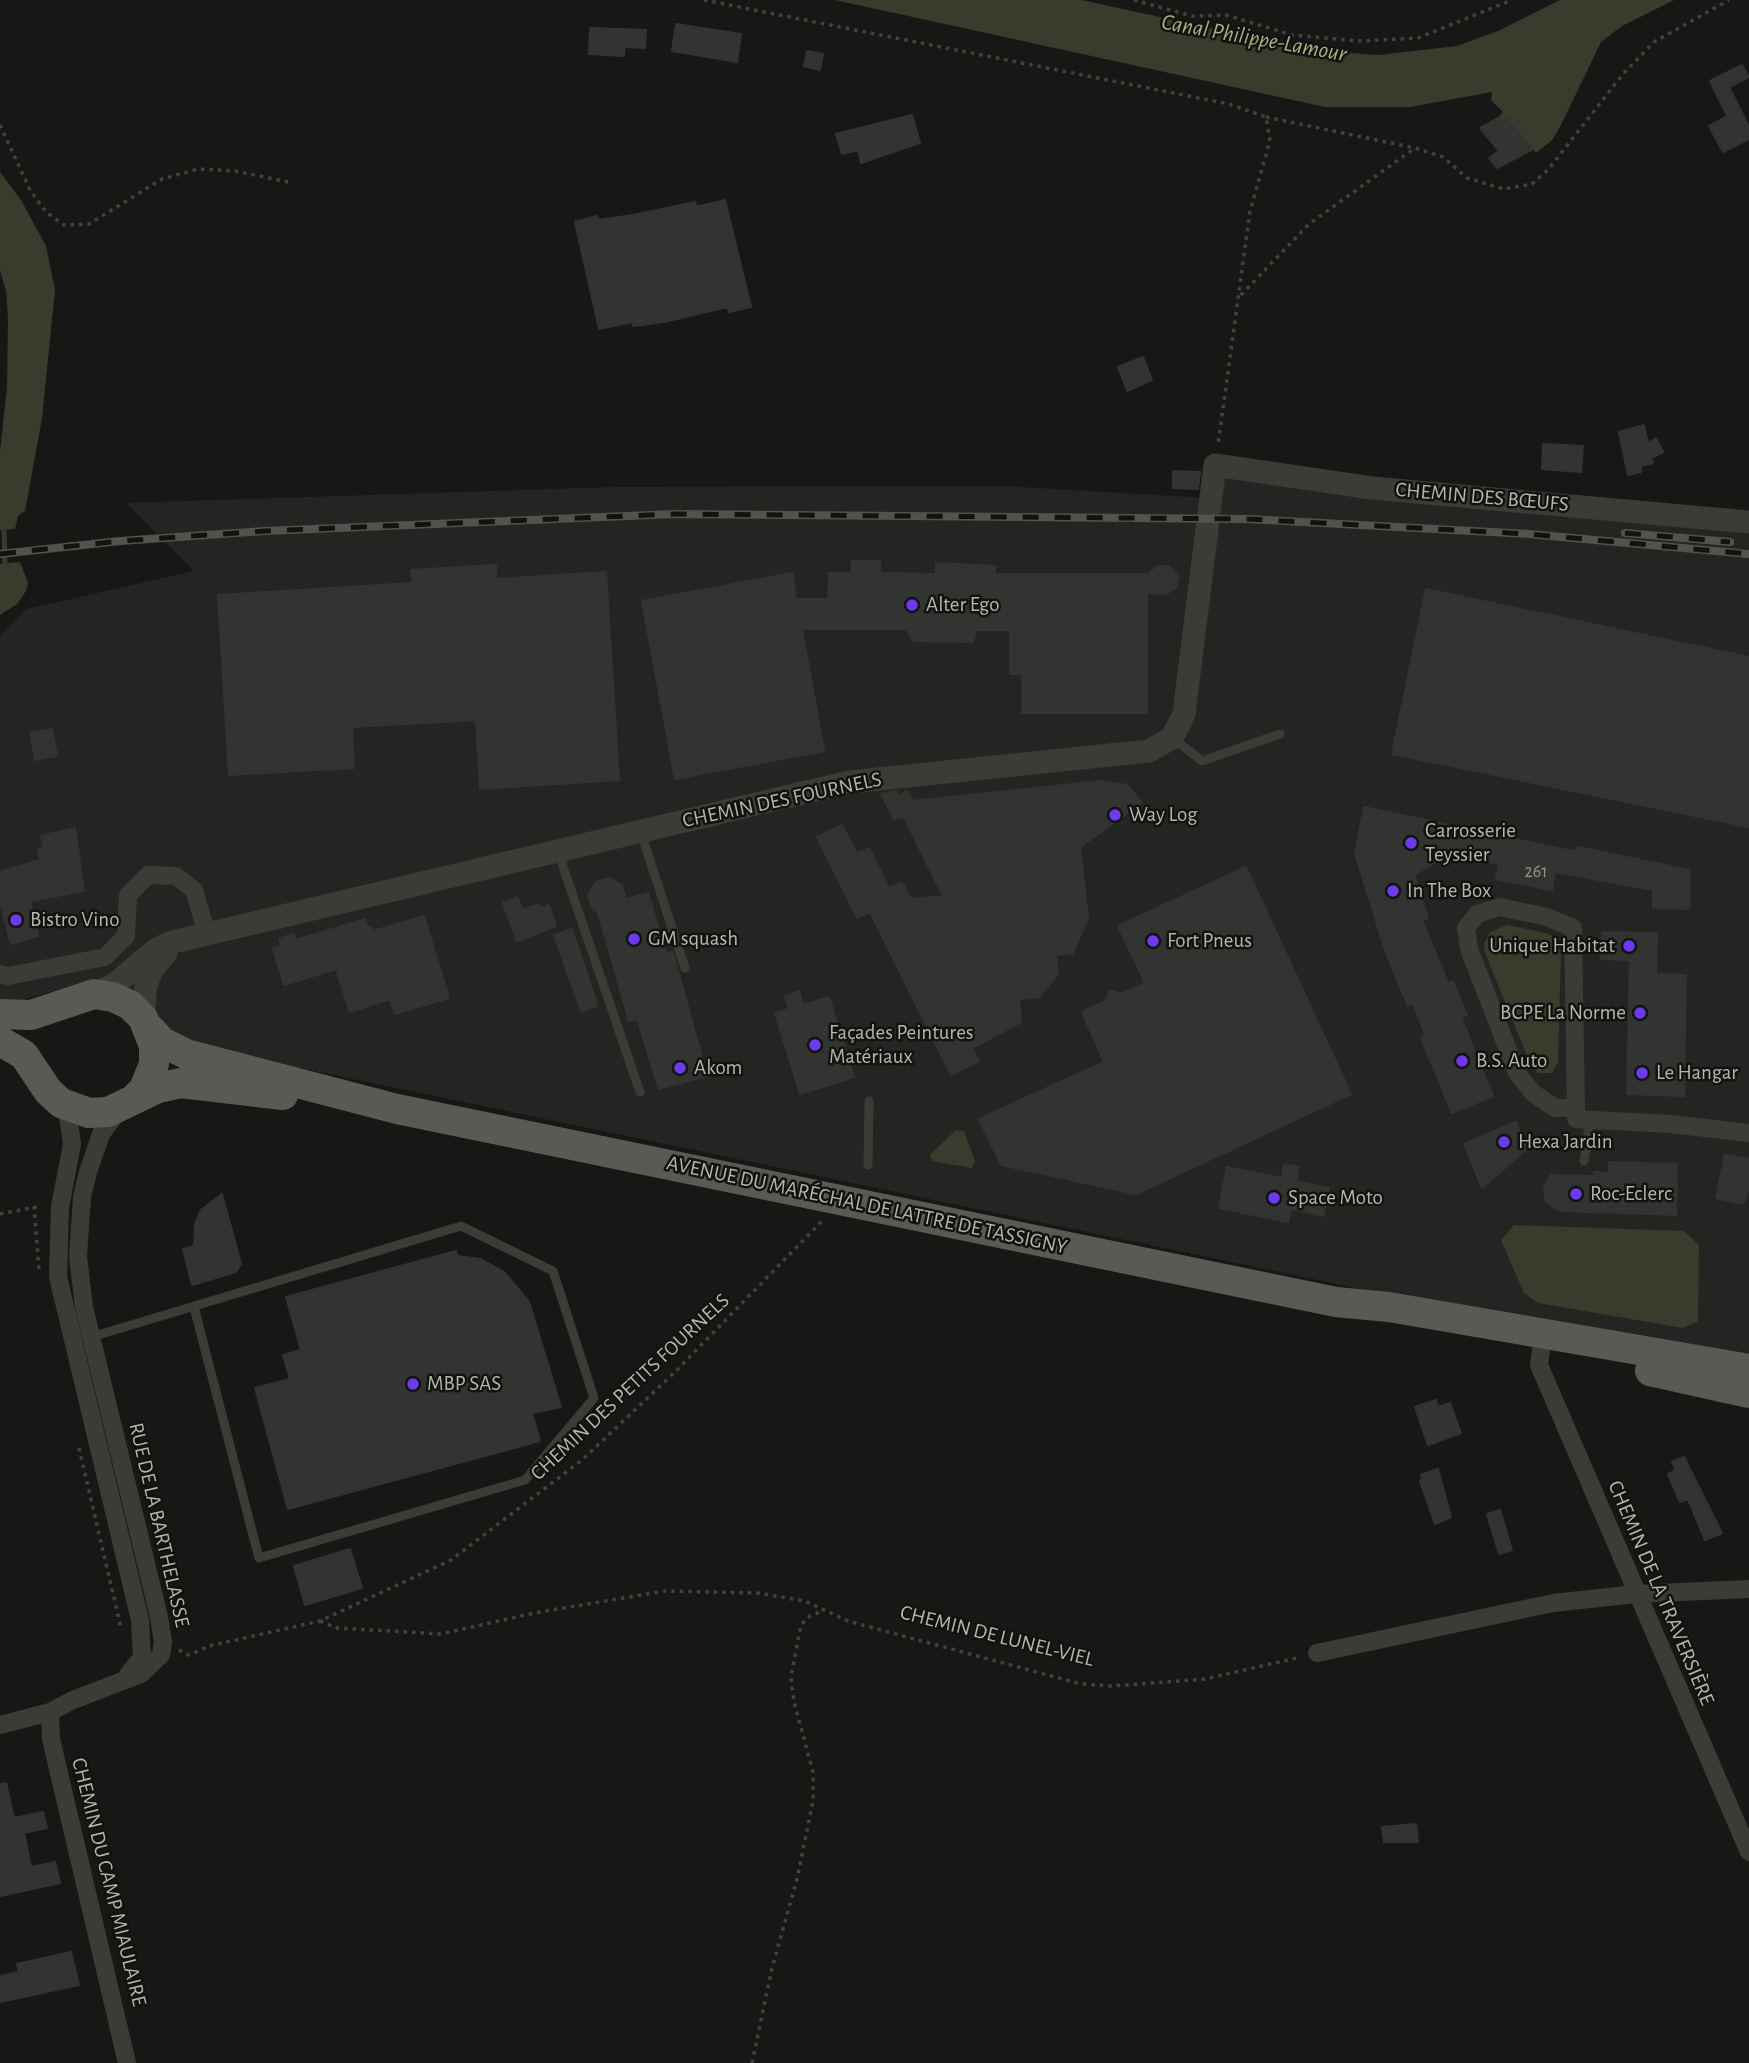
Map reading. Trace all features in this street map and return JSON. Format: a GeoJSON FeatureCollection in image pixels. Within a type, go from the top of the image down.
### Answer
{"type":"FeatureCollection","features":[{"type":"Feature","properties":{"kind":"main road"},"geometry":{"type":"LineString","coordinates":[[0,1041],[24,1055],[40,1077],[61,1103],[89,1113],[127,1104],[144,1089],[154,1064],[155,1046],[147,1023],[130,1005],[114,997],[94,994],[71,999],[55,1009],[44,1022],[36,1043],[40,1077]]}},
{"type":"Feature","properties":{"kind":"main road"},"geometry":{"type":"LineString","coordinates":[[0,1014],[31,1015],[55,1009]]}},
{"type":"Feature","properties":{"kind":"main road","name":"AVENUE DU MARÉCHAL DE LATTRE DE TASSIGNY"},"geometry":{"type":"LineString","coordinates":[[147,1023],[162,1042],[187,1054],[397,1109],[1336,1302],[1389,1307],[1749,1369]]}},
{"type":"Feature","properties":{"kind":"main road","name":"AVENUE DU MARÉCHAL DE LATTRE DE TASSIGNY"},"geometry":{"type":"LineString","coordinates":[[127,1104],[158,1088],[181,1083],[397,1109]]}},
{"type":"Feature","properties":{"kind":"main road","name":"AVENUE DU MARÉCHAL DE LATTRE DE TASSIGNY"},"geometry":{"type":"LineString","coordinates":[[1336,1302],[1376,1319],[1624,1364],[1749,1393]]}},
{"type":"Feature","properties":{"kind":"street","name":"CHEMIN DES BŒUFS"},"geometry":{"type":"LineString","coordinates":[[1215,464],[1371,488],[1749,522]]}},
{"type":"Feature","properties":{"kind":"street"},"geometry":{"type":"LineString","coordinates":[[1172,738],[1184,714],[1215,464]]}},
{"type":"Feature","properties":{"kind":"street","name":"CHEMIN DES FOURNELS"},"geometry":{"type":"LineString","coordinates":[[94,994],[115,984],[155,950],[169,943],[558,850],[849,782],[1149,751],[1172,738]]}},
{"type":"Feature","properties":{"kind":"street"},"geometry":{"type":"LineString","coordinates":[[0,974],[8,976],[105,957],[125,936],[128,895],[148,875],[176,876],[194,890],[202,935]]}},
{"type":"Feature","properties":{"kind":"street"},"geometry":{"type":"LineString","coordinates":[[1576,1108],[1555,1108],[1533,1093],[1517,1073],[1469,949],[1466,928],[1477,914],[1500,907],[1547,917],[1573,928],[1576,1108],[1576,1119],[1671,1124],[1749,1133]]}},
{"type":"Feature","properties":{"kind":"street","name":"CHEMIN DES FOURNELS"},"geometry":{"type":"LineString","coordinates":[[147,1023],[143,996],[152,970],[171,949],[202,935]]}},
{"type":"Feature","properties":{"kind":"street","name":"RUE DE LA BARTHELASSE"},"geometry":{"type":"LineString","coordinates":[[61,1103],[68,1116],[72,1144],[60,1207],[58,1277],[140,1620],[142,1657],[122,1682]]}},
{"type":"Feature","properties":{"kind":"street","name":"RUE DE LA BARTHELASSE"},"geometry":{"type":"LineString","coordinates":[[122,1682],[155,1663],[163,1642],[91,1337],[78,1256],[82,1197],[102,1134],[127,1104]]}},
{"type":"Feature","properties":{"kind":"street","name":"CHEMIN DE LA TRAVERSIÈRE"},"geometry":{"type":"LineString","coordinates":[[1541,1350],[1539,1365],[1749,1852]]}},
{"type":"Feature","properties":{"kind":"street"},"geometry":{"type":"LineString","coordinates":[[1317,1653],[1553,1603],[1636,1594],[1749,1588]]}},
{"type":"Feature","properties":{"kind":"street"},"geometry":{"type":"LineString","coordinates":[[0,1725],[50,1712],[73,1700],[122,1682]]}},
{"type":"Feature","properties":{"kind":"street","name":"CHEMIN DU CAMP MIAULAIRE"},"geometry":{"type":"LineString","coordinates":[[50,1712],[51,1740],[127,2063]]}},
{"type":"Feature","properties":{"kind":"lane"},"geometry":{"type":"LineString","coordinates":[[1172,738],[1202,761],[1280,734]]}},
{"type":"Feature","properties":{"kind":"lane"},"geometry":{"type":"LineString","coordinates":[[640,831],[685,968]]}},
{"type":"Feature","properties":{"kind":"lane"},"geometry":{"type":"LineString","coordinates":[[558,850],[640,1093]]}},
{"type":"Feature","properties":{"kind":"lane"},"geometry":{"type":"LineString","coordinates":[[868,1166],[869,1101]]}},
{"type":"Feature","properties":{"kind":"lane"},"geometry":{"type":"LineString","coordinates":[[1584,1161],[1590,1120]]}},
{"type":"Feature","properties":{"kind":"lane"},"geometry":{"type":"LineString","coordinates":[[72,1343],[461,1226],[553,1271],[594,1398],[525,1480],[259,1558],[194,1307]]}},
{"type":"Feature","properties":{"kind":"path"},"geometry":{"type":"LineString","coordinates":[[704,0],[1229,104],[1266,117],[1415,148],[1443,157],[1467,178],[1504,189],[1532,184],[1548,170],[1623,74],[1654,42],[1729,0]]}},
{"type":"Feature","properties":{"kind":"path"},"geometry":{"type":"LineString","coordinates":[[1134,0],[1192,16],[1226,15],[1292,35],[1360,41],[1418,38],[1512,0]]}},
{"type":"Feature","properties":{"kind":"path"},"geometry":{"type":"LineString","coordinates":[[1215,464],[1250,211],[1270,141],[1266,117]]}},
{"type":"Feature","properties":{"kind":"path"},"geometry":{"type":"LineString","coordinates":[[0,125],[30,190],[46,212],[64,225],[89,224],[162,179],[198,169],[235,171],[293,183]]}},
{"type":"Feature","properties":{"kind":"path"},"geometry":{"type":"LineString","coordinates":[[1239,296],[1309,224],[1415,148]]}},
{"type":"Feature","properties":{"kind":"path","name":"CHEMIN DES PETITS FOURNELS"},"geometry":{"type":"LineString","coordinates":[[189,1655],[209,1646],[320,1621],[451,1560],[582,1460],[675,1373],[823,1221],[830,1198]]}},
{"type":"Feature","properties":{"kind":"path"},"geometry":{"type":"LineString","coordinates":[[0,1214],[34,1206],[60,1207]]}},
{"type":"Feature","properties":{"kind":"path","name":"CHEMIN DE LUNEL-VIEL"},"geometry":{"type":"LineString","coordinates":[[320,1621],[337,1628],[441,1634],[534,1613],[665,1591],[757,1593],[805,1601],[848,1620],[1081,1684],[1125,1685],[1205,1679],[1317,1653]]}},
{"type":"Feature","properties":{"kind":"path"},"geometry":{"type":"LineString","coordinates":[[752,2063],[772,1968],[800,1869],[813,1801],[813,1772],[794,1702],[791,1677],[801,1625],[810,1616],[824,1610]]}},
{"type":"Feature","properties":{"kind":"shaded area"},"geometry":{"type":"Polygon","coordinates":[[[1226,477],[1749,531],[1749,1355],[1515,1321],[185,1044],[164,1030],[153,1002],[97,978],[16,1002],[0,1000],[0,635],[27,609],[194,571],[126,503],[614,487],[1002,486],[1206,498],[1226,477]]]}},
{"type":"Feature","properties":{"kind":"water","name":"Canal Philippe-Lamour"},"geometry":{"type":"Polygon","coordinates":[[[835,0],[1081,0],[1318,51],[1379,55],[1457,46],[1498,31],[1560,0],[1674,0],[1622,26],[1601,42],[1560,127],[1552,140],[1536,153],[1526,140],[1519,144],[1519,132],[1513,136],[1510,133],[1515,128],[1507,129],[1505,125],[1508,118],[1503,123],[1498,118],[1503,112],[1491,100],[1492,92],[1410,107],[1325,107],[835,0]]]}},
{"type":"Feature","properties":{"kind":"water"},"geometry":{"type":"Polygon","coordinates":[[[0,172],[21,200],[46,246],[55,290],[42,418],[25,511],[18,516],[15,529],[0,530],[0,452],[7,388],[8,319],[6,291],[0,270],[0,172]]]}},
{"type":"Feature","properties":{"kind":"water"},"geometry":{"type":"Polygon","coordinates":[[[20,562],[28,583],[26,591],[17,604],[0,615],[0,564],[20,562]]]}},
{"type":"Feature","properties":{"kind":"water"},"geometry":{"type":"Polygon","coordinates":[[[1507,925],[1546,933],[1554,937],[1561,951],[1558,1062],[1552,1073],[1538,1073],[1530,1063],[1485,953],[1484,944],[1490,932],[1507,925]]]}},
{"type":"Feature","properties":{"kind":"water"},"geometry":{"type":"Polygon","coordinates":[[[956,1130],[964,1131],[975,1161],[972,1168],[932,1161],[930,1155],[956,1130]]]}},
{"type":"Feature","properties":{"kind":"water"},"geometry":{"type":"Polygon","coordinates":[[[1514,1225],[1684,1231],[1699,1245],[1698,1321],[1683,1328],[1538,1303],[1524,1293],[1501,1240],[1514,1225]]]}},
{"type":"Feature","properties":{"kind":"building"},"geometry":{"type":"Polygon","coordinates":[[[676,24],[741,34],[737,62],[672,51],[676,24]]]}},
{"type":"Feature","properties":{"kind":"building"},"geometry":{"type":"Polygon","coordinates":[[[590,28],[646,30],[645,48],[624,47],[624,56],[589,54],[590,28]]]}},
{"type":"Feature","properties":{"kind":"building"},"geometry":{"type":"Polygon","coordinates":[[[807,51],[823,54],[820,70],[804,66],[807,51]]]}},
{"type":"Feature","properties":{"kind":"building"},"geometry":{"type":"Polygon","coordinates":[[[1742,65],[1749,77],[1729,87],[1749,127],[1749,139],[1723,152],[1709,126],[1727,116],[1710,81],[1742,65]]]}},
{"type":"Feature","properties":{"kind":"building"},"geometry":{"type":"Polygon","coordinates":[[[912,115],[920,143],[861,163],[858,150],[842,154],[836,134],[912,115]]]}},
{"type":"Feature","properties":{"kind":"building"},"geometry":{"type":"Polygon","coordinates":[[[1498,118],[1502,123],[1506,119],[1533,149],[1497,168],[1489,158],[1499,151],[1480,128],[1498,118]]]}},
{"type":"Feature","properties":{"kind":"building"},"geometry":{"type":"Polygon","coordinates":[[[725,200],[751,307],[729,312],[727,307],[664,322],[633,326],[632,322],[599,329],[575,222],[597,216],[598,220],[695,202],[696,207],[725,200]]]}},
{"type":"Feature","properties":{"kind":"building"},"geometry":{"type":"Polygon","coordinates":[[[1143,357],[1152,380],[1127,391],[1118,367],[1143,357]]]}},
{"type":"Feature","properties":{"kind":"building"},"geometry":{"type":"Polygon","coordinates":[[[1644,425],[1648,443],[1656,438],[1663,452],[1651,458],[1653,463],[1641,466],[1641,472],[1628,475],[1619,432],[1644,425]]]}},
{"type":"Feature","properties":{"kind":"building"},"geometry":{"type":"Polygon","coordinates":[[[1543,444],[1583,446],[1581,472],[1542,469],[1543,444]]]}},
{"type":"Feature","properties":{"kind":"building"},"geometry":{"type":"Polygon","coordinates":[[[1173,471],[1200,472],[1198,489],[1173,488],[1173,471]]]}},
{"type":"Feature","properties":{"kind":"building"},"geometry":{"type":"Polygon","coordinates":[[[852,561],[880,561],[880,573],[936,574],[936,563],[995,566],[995,574],[1149,574],[1158,566],[1169,566],[1179,578],[1175,589],[1165,594],[1147,593],[1147,713],[1022,713],[1022,674],[1010,674],[1010,630],[976,630],[973,642],[913,641],[906,629],[802,629],[824,751],[675,779],[642,601],[792,573],[796,599],[828,599],[829,573],[852,573],[852,561]]]}},
{"type":"Feature","properties":{"kind":"building"},"geometry":{"type":"Polygon","coordinates":[[[496,565],[496,579],[606,572],[619,780],[480,789],[476,720],[352,727],[354,768],[229,775],[218,595],[412,583],[411,570],[496,565]]]}},
{"type":"Feature","properties":{"kind":"building"},"geometry":{"type":"Polygon","coordinates":[[[1426,589],[1749,657],[1749,827],[1392,754],[1426,589]]]}},
{"type":"Feature","properties":{"kind":"building"},"geometry":{"type":"Polygon","coordinates":[[[52,729],[57,756],[35,760],[30,733],[52,729]]]}},
{"type":"Feature","properties":{"kind":"building"},"geometry":{"type":"Polygon","coordinates":[[[1101,781],[1127,785],[1142,803],[1080,847],[1088,918],[1073,953],[1056,955],[1058,974],[1039,997],[1019,999],[1021,1022],[972,1048],[979,1061],[951,1075],[870,912],[857,918],[817,837],[842,825],[857,854],[869,848],[889,888],[902,882],[911,899],[943,896],[904,817],[894,819],[881,794],[896,791],[899,796],[907,791],[913,801],[1101,781]]]}},
{"type":"Feature","properties":{"kind":"building"},"geometry":{"type":"Polygon","coordinates":[[[1364,807],[1449,825],[1448,829],[1481,836],[1483,827],[1506,832],[1505,837],[1577,852],[1578,847],[1690,870],[1689,909],[1653,908],[1653,890],[1555,872],[1552,890],[1496,879],[1499,864],[1463,856],[1462,862],[1442,858],[1414,875],[1428,918],[1422,920],[1448,983],[1453,981],[1467,1015],[1461,1017],[1493,1096],[1452,1113],[1421,1038],[1426,1036],[1413,1004],[1408,1006],[1385,950],[1355,853],[1364,807]]]}},
{"type":"Feature","properties":{"kind":"building"},"geometry":{"type":"Polygon","coordinates":[[[75,828],[84,891],[30,901],[38,936],[11,944],[0,902],[0,872],[40,860],[38,849],[44,848],[41,836],[75,828]]]}},
{"type":"Feature","properties":{"kind":"building"},"geometry":{"type":"Polygon","coordinates":[[[1246,867],[1351,1094],[1136,1194],[1001,1165],[979,1119],[1104,1062],[1082,1012],[1105,1001],[1110,990],[1121,994],[1145,983],[1118,926],[1246,867]]]}},
{"type":"Feature","properties":{"kind":"building"},"geometry":{"type":"Polygon","coordinates":[[[610,878],[622,885],[626,899],[648,893],[666,954],[672,952],[674,956],[707,1076],[659,1089],[637,1019],[629,1021],[598,912],[592,909],[588,895],[596,882],[610,878]]]}},
{"type":"Feature","properties":{"kind":"building"},"geometry":{"type":"Polygon","coordinates":[[[518,897],[522,910],[539,904],[541,908],[549,905],[556,926],[517,941],[503,903],[518,897]]]}},
{"type":"Feature","properties":{"kind":"building"},"geometry":{"type":"Polygon","coordinates":[[[424,916],[449,998],[395,1014],[390,999],[350,1012],[336,969],[284,985],[273,948],[281,945],[279,939],[294,934],[296,940],[365,919],[368,928],[371,927],[373,931],[424,916]]]}},
{"type":"Feature","properties":{"kind":"building"},"geometry":{"type":"Polygon","coordinates":[[[572,929],[598,1006],[581,1011],[554,935],[572,929]]]}},
{"type":"Feature","properties":{"kind":"building"},"geometry":{"type":"Polygon","coordinates":[[[1602,932],[1657,933],[1656,974],[1686,975],[1684,1096],[1627,1094],[1630,960],[1601,959],[1602,932]]]}},
{"type":"Feature","properties":{"kind":"building","name":"Façades Peintures Matériaux"},"geometry":{"type":"Polygon","coordinates":[[[799,991],[803,1005],[829,997],[854,1077],[800,1094],[775,1013],[789,1009],[785,996],[799,991]]]}},
{"type":"Feature","properties":{"kind":"building"},"geometry":{"type":"Polygon","coordinates":[[[1516,1122],[1527,1149],[1482,1188],[1464,1144],[1516,1122]]]}},
{"type":"Feature","properties":{"kind":"building"},"geometry":{"type":"Polygon","coordinates":[[[1725,1155],[1749,1159],[1749,1187],[1743,1204],[1716,1198],[1725,1155]]]}},
{"type":"Feature","properties":{"kind":"building"},"geometry":{"type":"Polygon","coordinates":[[[1609,1162],[1677,1164],[1676,1215],[1560,1211],[1546,1202],[1544,1187],[1551,1175],[1594,1176],[1594,1172],[1609,1173],[1609,1162]]]}},
{"type":"Feature","properties":{"kind":"building","name":"Space Moto"},"geometry":{"type":"Polygon","coordinates":[[[1284,1164],[1299,1167],[1296,1181],[1329,1188],[1323,1216],[1291,1209],[1288,1222],[1219,1208],[1227,1167],[1282,1178],[1284,1164]]]}},
{"type":"Feature","properties":{"kind":"building"},"geometry":{"type":"Polygon","coordinates":[[[222,1194],[241,1264],[236,1272],[192,1285],[183,1249],[194,1246],[195,1224],[201,1210],[222,1194]]]}},
{"type":"Feature","properties":{"kind":"building","name":"MBP SAS"},"geometry":{"type":"Polygon","coordinates":[[[456,1251],[457,1256],[480,1259],[504,1272],[529,1302],[561,1407],[532,1413],[540,1441],[288,1509],[255,1388],[290,1379],[283,1355],[301,1350],[286,1297],[456,1251]]]}},
{"type":"Feature","properties":{"kind":"building"},"geometry":{"type":"Polygon","coordinates":[[[1436,1400],[1438,1407],[1450,1403],[1461,1433],[1428,1445],[1415,1407],[1436,1400]]]}},
{"type":"Feature","properties":{"kind":"building"},"geometry":{"type":"Polygon","coordinates":[[[1684,1457],[1722,1533],[1705,1540],[1688,1499],[1680,1502],[1668,1474],[1676,1470],[1672,1462],[1684,1457]]]}},
{"type":"Feature","properties":{"kind":"building"},"geometry":{"type":"Polygon","coordinates":[[[1438,1469],[1451,1517],[1435,1524],[1420,1481],[1421,1475],[1438,1469]]]}},
{"type":"Feature","properties":{"kind":"building"},"geometry":{"type":"Polygon","coordinates":[[[1500,1510],[1512,1550],[1499,1554],[1487,1514],[1500,1510]]]}},
{"type":"Feature","properties":{"kind":"building"},"geometry":{"type":"Polygon","coordinates":[[[350,1549],[362,1588],[305,1605],[294,1566],[350,1549]]]}},
{"type":"Feature","properties":{"kind":"building"},"geometry":{"type":"Polygon","coordinates":[[[6,1783],[14,1818],[43,1812],[47,1828],[24,1833],[31,1867],[55,1862],[60,1883],[0,1896],[0,1784],[6,1783]]]}},
{"type":"Feature","properties":{"kind":"building"},"geometry":{"type":"Polygon","coordinates":[[[1416,1824],[1418,1842],[1384,1842],[1382,1827],[1416,1824]]]}},
{"type":"Feature","properties":{"kind":"building"},"geometry":{"type":"Polygon","coordinates":[[[71,1952],[79,1985],[0,2002],[0,1976],[19,1972],[17,1964],[71,1952]]]}},
{"type":"Feature","properties":{"kind":"waterway"},"geometry":{"type":"LineString","coordinates":[[4,526],[5,569]]}},
{"type":"Feature","properties":{"kind":"railway"},"geometry":{"type":"LineString","coordinates":[[0,554],[120,541],[265,531],[675,514],[1247,519],[1529,534],[1749,554]]}},
{"type":"Feature","properties":{"kind":"railway"},"geometry":{"type":"LineString","coordinates":[[1625,533],[1730,542]]}},
{"type":"Feature","properties":{"kind":"place","name":"Alter Ego"},"geometry":{"type":"Point","coordinates":[912,605]}},
{"type":"Feature","properties":{"kind":"place","name":"Way Log"},"geometry":{"type":"Point","coordinates":[1115,815]}},
{"type":"Feature","properties":{"kind":"place","name":"Carrosserie Teyssier"},"geometry":{"type":"Point","coordinates":[1411,843]}},
{"type":"Feature","properties":{"kind":"place","name":"In The Box"},"geometry":{"type":"Point","coordinates":[1393,891]}},
{"type":"Feature","properties":{"kind":"place","name":"Bistro Vino"},"geometry":{"type":"Point","coordinates":[16,920]}},
{"type":"Feature","properties":{"kind":"place","name":"GM squash"},"geometry":{"type":"Point","coordinates":[634,939]}},
{"type":"Feature","properties":{"kind":"place","name":"Fort Pneus"},"geometry":{"type":"Point","coordinates":[1153,941]}},
{"type":"Feature","properties":{"kind":"place","name":"Unique Habitat"},"geometry":{"type":"Point","coordinates":[1629,946]}},
{"type":"Feature","properties":{"kind":"place","name":"BCPE La Norme"},"geometry":{"type":"Point","coordinates":[1640,1013]}},
{"type":"Feature","properties":{"kind":"place","name":"Façades Peintures Matériaux"},"geometry":{"type":"Point","coordinates":[815,1045]}},
{"type":"Feature","properties":{"kind":"place","name":"B.S. Auto"},"geometry":{"type":"Point","coordinates":[1462,1061]}},
{"type":"Feature","properties":{"kind":"place","name":"Akom"},"geometry":{"type":"Point","coordinates":[680,1068]}},
{"type":"Feature","properties":{"kind":"place","name":"Le Hangar"},"geometry":{"type":"Point","coordinates":[1642,1073]}},
{"type":"Feature","properties":{"kind":"place","name":"Hexa Jardin"},"geometry":{"type":"Point","coordinates":[1504,1142]}},
{"type":"Feature","properties":{"kind":"place","name":"Roc-Eclerc"},"geometry":{"type":"Point","coordinates":[1576,1194]}},
{"type":"Feature","properties":{"kind":"place","name":"Space Moto"},"geometry":{"type":"Point","coordinates":[1274,1198]}},
{"type":"Feature","properties":{"kind":"place","name":"MBP SAS"},"geometry":{"type":"Point","coordinates":[413,1384]}}]}
